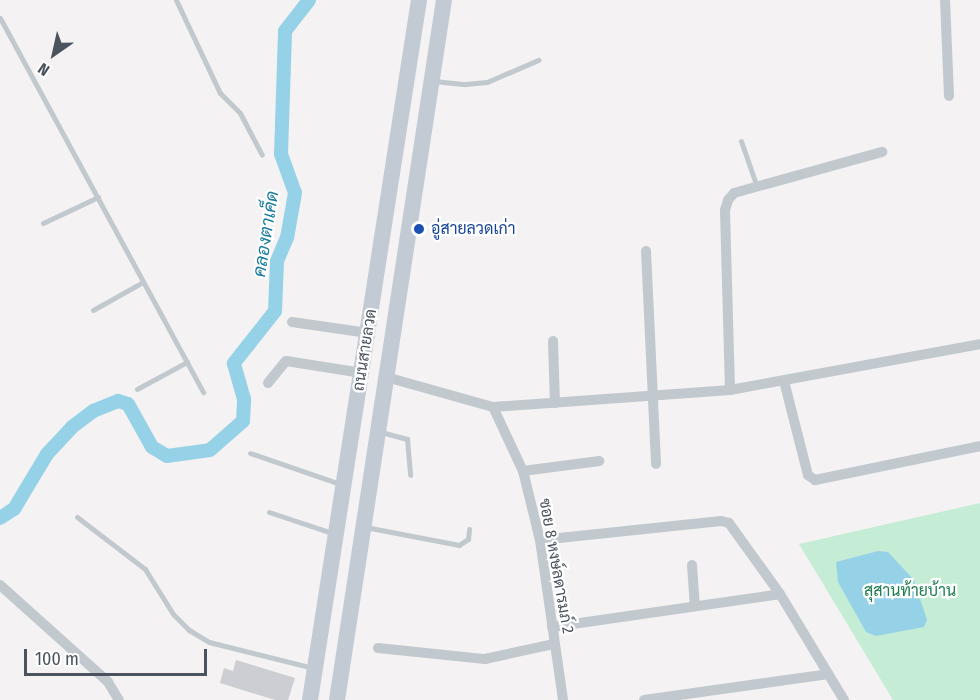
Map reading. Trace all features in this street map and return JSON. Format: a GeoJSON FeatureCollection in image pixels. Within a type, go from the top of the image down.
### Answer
{"type":"FeatureCollection","features":[{"type":"Feature","properties":{"kind":"main road","name":"ถนนสายลวด"},"geometry":{"type":"LineString","coordinates":[[310,700],[419,0]]}},
{"type":"Feature","properties":{"kind":"main road","name":"ถนนสายลวด"},"geometry":{"type":"LineString","coordinates":[[337,700],[444,0]]}},
{"type":"Feature","properties":{"kind":"main road"},"geometry":{"type":"LineString","coordinates":[[329,583],[354,587]]}},
{"type":"Feature","properties":{"kind":"street"},"geometry":{"type":"LineString","coordinates":[[945,0],[949,96]]}},
{"type":"Feature","properties":{"kind":"street"},"geometry":{"type":"LineString","coordinates":[[730,390],[725,210],[734,193],[882,152]]}},
{"type":"Feature","properties":{"kind":"street"},"geometry":{"type":"LineString","coordinates":[[646,251],[651,397],[656,464]]}},
{"type":"Feature","properties":{"kind":"street"},"geometry":{"type":"LineString","coordinates":[[292,322],[368,333]]}},
{"type":"Feature","properties":{"kind":"street"},"geometry":{"type":"LineString","coordinates":[[553,341],[555,403]]}},
{"type":"Feature","properties":{"kind":"street"},"geometry":{"type":"LineString","coordinates":[[386,377],[493,407],[730,390],[980,344]]}},
{"type":"Feature","properties":{"kind":"street"},"geometry":{"type":"LineString","coordinates":[[268,383],[286,361],[362,373]]}},
{"type":"Feature","properties":{"kind":"street"},"geometry":{"type":"LineString","coordinates":[[784,381],[808,475],[815,480],[980,446]]}},
{"type":"Feature","properties":{"kind":"street","name":"ซอย 8 หงษ์ลดารมภ์ 2"},"geometry":{"type":"LineString","coordinates":[[493,407],[523,471],[540,540],[563,700]]}},
{"type":"Feature","properties":{"kind":"street"},"geometry":{"type":"LineString","coordinates":[[523,471],[599,461]]}},
{"type":"Feature","properties":{"kind":"street"},"geometry":{"type":"LineString","coordinates":[[540,540],[721,521],[737,529],[780,594],[844,700]]}},
{"type":"Feature","properties":{"kind":"street"},"geometry":{"type":"LineString","coordinates":[[692,565],[695,604]]}},
{"type":"Feature","properties":{"kind":"street"},"geometry":{"type":"LineString","coordinates":[[0,585],[108,682],[119,700]]}},
{"type":"Feature","properties":{"kind":"street"},"geometry":{"type":"LineString","coordinates":[[552,627],[695,604],[780,594]]}},
{"type":"Feature","properties":{"kind":"street"},"geometry":{"type":"LineString","coordinates":[[378,648],[485,659],[554,644]]}},
{"type":"Feature","properties":{"kind":"street"},"geometry":{"type":"LineString","coordinates":[[644,700],[828,674]]}},
{"type":"Feature","properties":{"kind":"lane"},"geometry":{"type":"LineString","coordinates":[[176,0],[220,93],[240,113],[262,155]]}},
{"type":"Feature","properties":{"kind":"lane"},"geometry":{"type":"LineString","coordinates":[[0,18],[203,392]]}},
{"type":"Feature","properties":{"kind":"lane"},"geometry":{"type":"LineString","coordinates":[[432,80],[465,84],[487,82],[538,60]]}},
{"type":"Feature","properties":{"kind":"lane"},"geometry":{"type":"LineString","coordinates":[[741,141],[757,187]]}},
{"type":"Feature","properties":{"kind":"lane"},"geometry":{"type":"LineString","coordinates":[[43,223],[98,197]]}},
{"type":"Feature","properties":{"kind":"lane"},"geometry":{"type":"LineString","coordinates":[[93,310],[143,282]]}},
{"type":"Feature","properties":{"kind":"lane"},"geometry":{"type":"LineString","coordinates":[[137,389],[187,362]]}},
{"type":"Feature","properties":{"kind":"lane"},"geometry":{"type":"LineString","coordinates":[[378,431],[407,439],[410,475]]}},
{"type":"Feature","properties":{"kind":"lane"},"geometry":{"type":"LineString","coordinates":[[250,453],[344,485]]}},
{"type":"Feature","properties":{"kind":"lane"},"geometry":{"type":"LineString","coordinates":[[269,512],[337,534]]}},
{"type":"Feature","properties":{"kind":"lane"},"geometry":{"type":"LineString","coordinates":[[77,517],[145,569],[173,614],[189,630],[209,642],[315,668]]}},
{"type":"Feature","properties":{"kind":"lane"},"geometry":{"type":"LineString","coordinates":[[363,527],[459,545],[468,539],[469,530]]}},
{"type":"Feature","properties":{"kind":"green space","name":"สุสานท้ายบ้าน"},"geometry":{"type":"Polygon","coordinates":[[[980,503],[980,700],[893,700],[799,544],[980,503]]]}},
{"type":"Feature","properties":{"kind":"water"},"geometry":{"type":"Polygon","coordinates":[[[878,551],[888,552],[914,580],[927,620],[924,627],[876,636],[866,632],[838,582],[836,562],[878,551]]]}},
{"type":"Feature","properties":{"kind":"building"},"geometry":{"type":"Polygon","coordinates":[[[236,660],[295,678],[288,700],[275,700],[220,683],[224,668],[233,671],[236,660]]]}},
{"type":"Feature","properties":{"kind":"waterway","name":"คลองตาเค็ด"},"geometry":{"type":"LineString","coordinates":[[0,518],[14,509],[47,454],[72,427],[93,411],[118,401],[128,404],[152,447],[167,456],[210,450],[243,421],[244,399],[234,363],[275,311],[277,261],[287,238],[295,193],[281,154],[285,31],[309,0]]}},
{"type":"Feature","properties":{"kind":"place","name":"อู่สายลวดเก่า"},"geometry":{"type":"Point","coordinates":[419,229]}}]}
